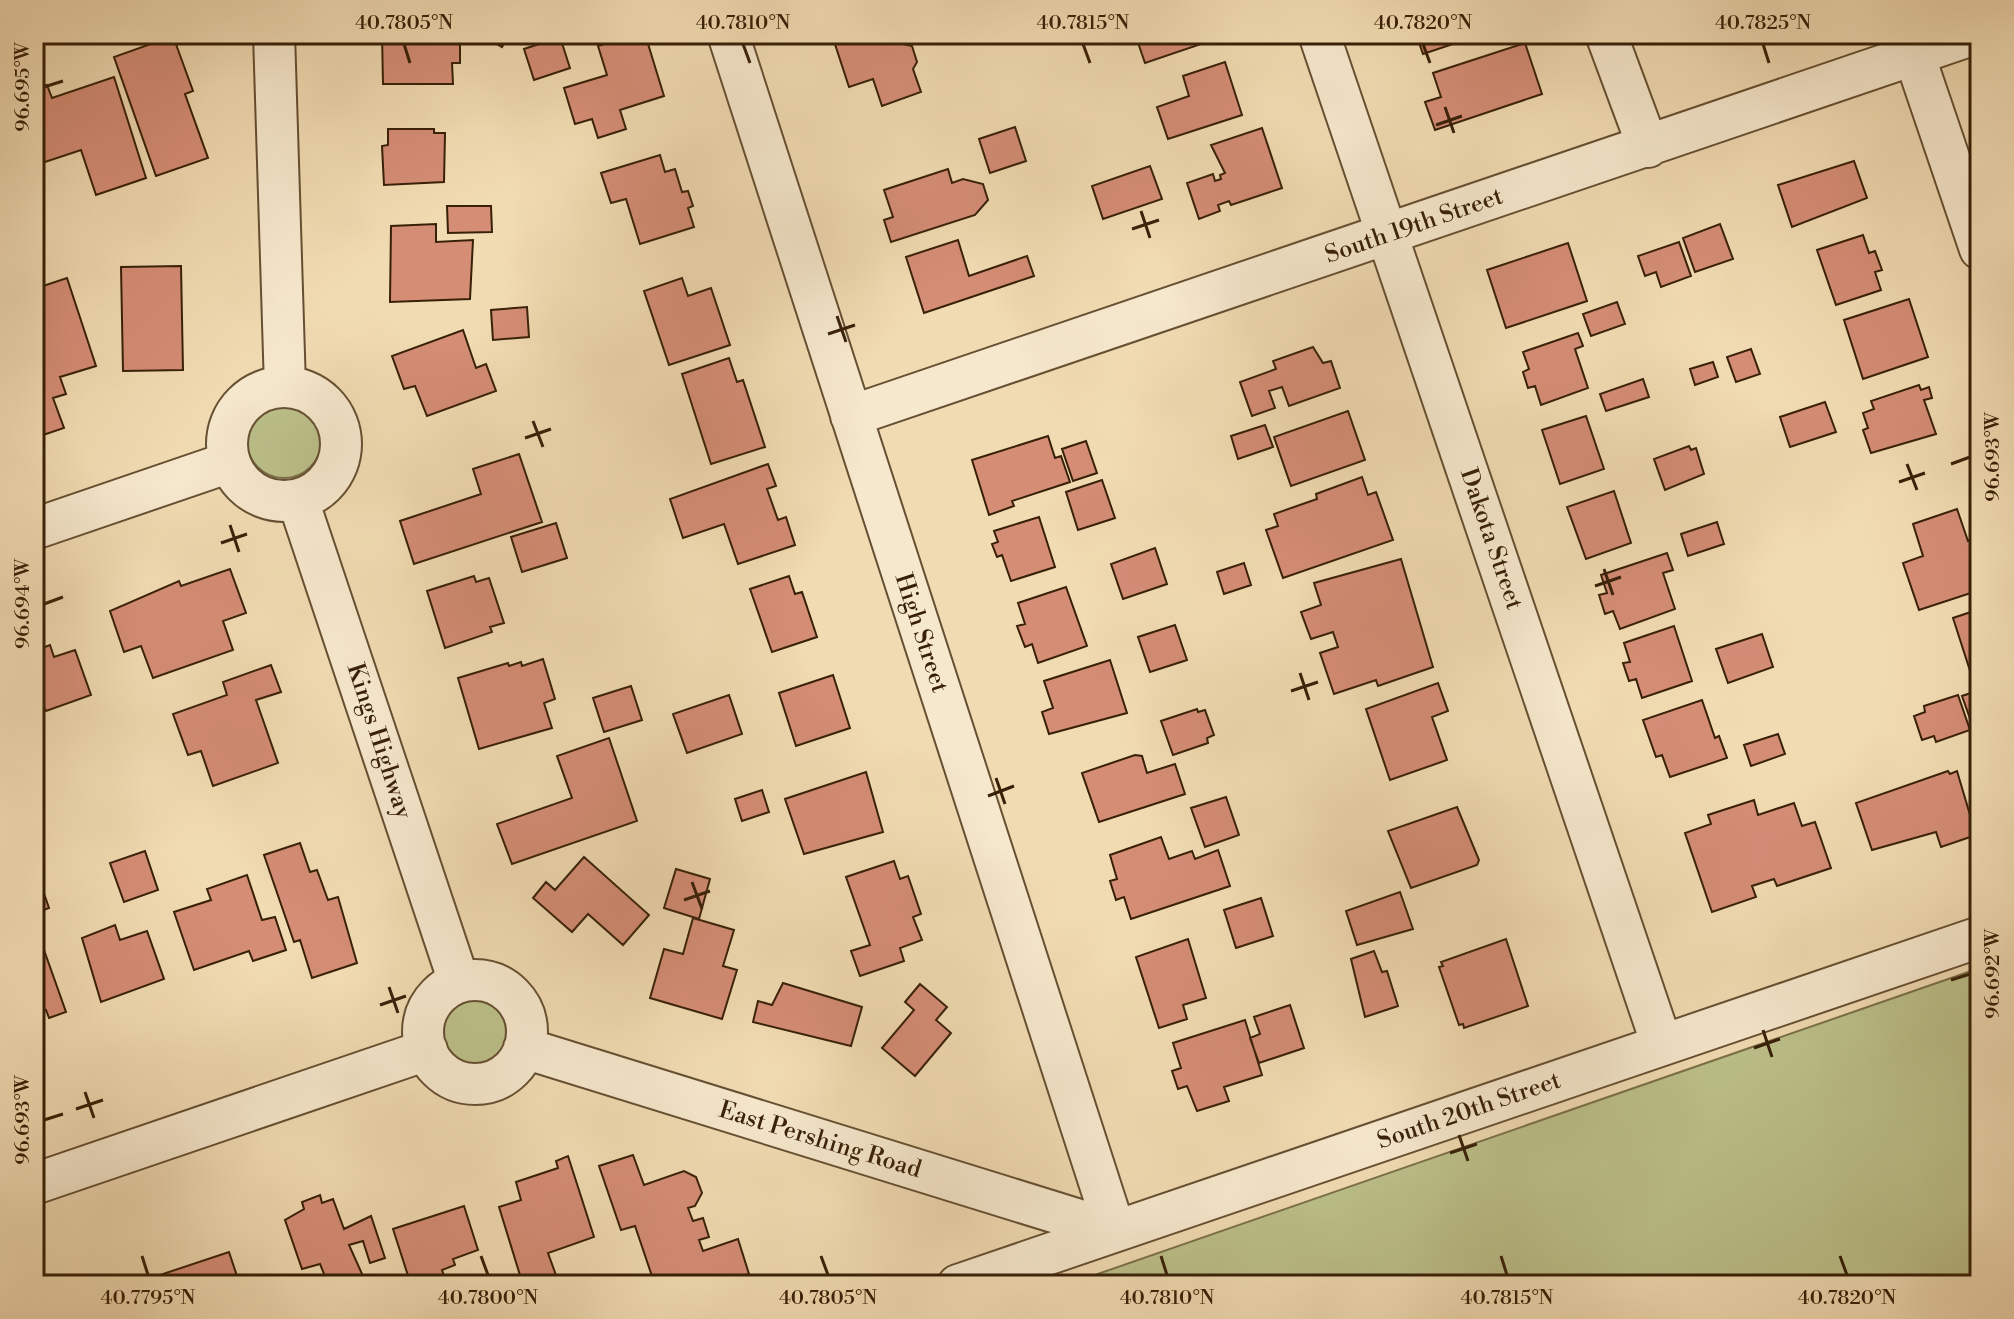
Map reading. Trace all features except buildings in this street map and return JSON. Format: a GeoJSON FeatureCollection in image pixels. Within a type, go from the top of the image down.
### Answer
{"type":"FeatureCollection","features":[{"type":"Feature","properties":{"kind":"street"},"geometry":{"type":"LineString","coordinates":[[274,34],[285,387]]}},
{"type":"Feature","properties":{"kind":"street","name":"High Street"},"geometry":{"type":"LineString","coordinates":[[728,34],[1115,1231]]}},
{"type":"Feature","properties":{"kind":"street","name":"Dakota Street"},"geometry":{"type":"LineString","coordinates":[[1319,34],[1662,1045]]}},
{"type":"Feature","properties":{"kind":"street"},"geometry":{"type":"LineString","coordinates":[[1606,34],[1648,147]]}},
{"type":"Feature","properties":{"kind":"street","name":"South 19th Street"},"geometry":{"type":"LineString","coordinates":[[851,416],[1648,147],[1910,44],[1975,34]]}},
{"type":"Feature","properties":{"kind":"street"},"geometry":{"type":"LineString","coordinates":[[1910,44],[1980,249]]}},
{"type":"Feature","properties":{"kind":"street"},"geometry":{"type":"LineString","coordinates":[[285,387],[303,390],[322,401],[336,418],[341,437],[340,455],[333,474],[320,489],[298,500],[264,497],[242,482],[230,462],[228,433],[242,406],[259,392],[285,387]]}},
{"type":"Feature","properties":{"kind":"street"},"geometry":{"type":"LineString","coordinates":[[34,529],[230,462]]}},
{"type":"Feature","properties":{"kind":"street","name":"Kings Highway"},"geometry":{"type":"LineString","coordinates":[[298,500],[459,982]]}},
{"type":"Feature","properties":{"kind":"street","name":"South 20th Street"},"geometry":{"type":"LineString","coordinates":[[958,1285],[1980,937]]}},
{"type":"Feature","properties":{"kind":"street"},"geometry":{"type":"LineString","coordinates":[[459,982],[492,982],[510,993],[527,1025],[524,1048],[507,1073],[490,1083],[474,1085],[455,1081],[441,1073],[427,1050],[423,1031],[428,1008],[436,997],[459,982]]}},
{"type":"Feature","properties":{"kind":"street","name":"East Pershing Road"},"geometry":{"type":"LineString","coordinates":[[524,1048],[1115,1231]]}},
{"type":"Feature","properties":{"kind":"street"},"geometry":{"type":"LineString","coordinates":[[34,1184],[427,1050]]}},
{"type":"Feature","properties":{"kind":"green space"},"geometry":{"type":"Polygon","coordinates":[[[277,404],[291,404],[305,410],[315,420],[321,441],[315,462],[305,472],[291,478],[277,478],[263,472],[253,462],[247,448],[247,434],[253,420],[263,410],[277,404]]]}},
{"type":"Feature","properties":{"kind":"green space"},"geometry":{"type":"Polygon","coordinates":[[[1980,968],[1980,1285],[1066,1285],[1980,968]]]}},
{"type":"Feature","properties":{"kind":"green space"},"geometry":{"type":"Polygon","coordinates":[[[474,993],[488,996],[501,1004],[509,1017],[512,1031],[509,1045],[501,1058],[488,1066],[474,1069],[460,1066],[447,1058],[439,1045],[436,1031],[439,1017],[447,1004],[460,996],[474,993]]]}}]}
